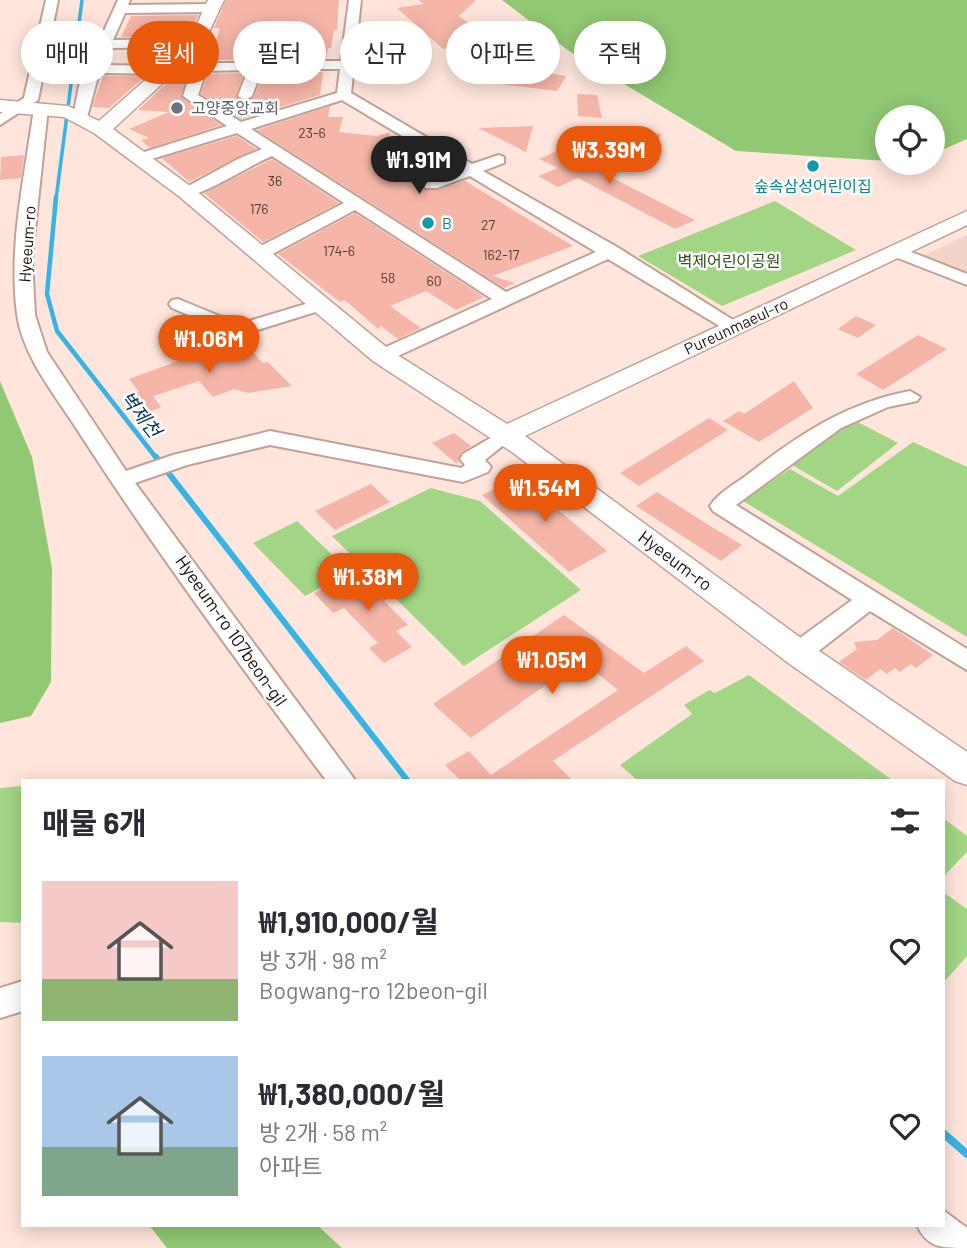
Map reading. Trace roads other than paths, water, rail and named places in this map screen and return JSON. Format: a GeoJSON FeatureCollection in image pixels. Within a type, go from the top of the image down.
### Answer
{"type":"FeatureCollection","features":[{"type":"Feature","properties":{"kind":"main road"},"geometry":{"type":"LineString","coordinates":[[101,129],[152,84]]}},
{"type":"Feature","properties":{"kind":"main road"},"geometry":{"type":"LineString","coordinates":[[9,106],[45,109]]}},
{"type":"Feature","properties":{"kind":"main road","name":"Hyeeum-ro"},"geometry":{"type":"LineString","coordinates":[[45,109],[78,116],[101,129],[187,193],[382,356],[506,435],[798,653],[967,771]]}},
{"type":"Feature","properties":{"kind":"main road","name":"Pureunmaeul-ro"},"geometry":{"type":"LineString","coordinates":[[506,435],[967,217]]}},
{"type":"Feature","properties":{"kind":"street"},"geometry":{"type":"LineString","coordinates":[[0,121],[9,106],[31,100],[52,0]]}},
{"type":"Feature","properties":{"kind":"street"},"geometry":{"type":"LineString","coordinates":[[353,21],[355,0]]}},
{"type":"Feature","properties":{"kind":"street"},"geometry":{"type":"LineString","coordinates":[[113,25],[122,4],[206,20]]}},
{"type":"Feature","properties":{"kind":"street"},"geometry":{"type":"LineString","coordinates":[[138,21],[206,20]]}},
{"type":"Feature","properties":{"kind":"street"},"geometry":{"type":"LineString","coordinates":[[113,38],[206,20]]}},
{"type":"Feature","properties":{"kind":"street"},"geometry":{"type":"LineString","coordinates":[[78,116],[88,84]]}},
{"type":"Feature","properties":{"kind":"street"},"geometry":{"type":"LineString","coordinates":[[194,84],[190,96],[504,299]]}},
{"type":"Feature","properties":{"kind":"street"},"geometry":{"type":"LineString","coordinates":[[246,96],[250,84]]}},
{"type":"Feature","properties":{"kind":"street"},"geometry":{"type":"LineString","coordinates":[[344,95],[345,84]]}},
{"type":"Feature","properties":{"kind":"street"},"geometry":{"type":"LineString","coordinates":[[140,158],[344,95],[735,327]]}},
{"type":"Feature","properties":{"kind":"street","name":"Hyeeum-ro"},"geometry":{"type":"LineString","coordinates":[[45,109],[23,258],[26,316],[37,352],[122,480]]}},
{"type":"Feature","properties":{"kind":"street"},"geometry":{"type":"LineString","coordinates":[[187,193],[243,162],[274,150]]}},
{"type":"Feature","properties":{"kind":"street"},"geometry":{"type":"LineString","coordinates":[[431,184],[499,160]]}},
{"type":"Feature","properties":{"kind":"street"},"geometry":{"type":"LineString","coordinates":[[259,254],[356,203]]}},
{"type":"Feature","properties":{"kind":"street"},"geometry":{"type":"LineString","coordinates":[[382,356],[611,251]]}},
{"type":"Feature","properties":{"kind":"street"},"geometry":{"type":"LineString","coordinates":[[896,251],[967,280]]}},
{"type":"Feature","properties":{"kind":"street"},"geometry":{"type":"LineString","coordinates":[[178,304],[238,330]]}},
{"type":"Feature","properties":{"kind":"street"},"geometry":{"type":"LineString","coordinates":[[204,341],[319,305]]}},
{"type":"Feature","properties":{"kind":"street"},"geometry":{"type":"LineString","coordinates":[[909,397],[877,402],[849,412],[721,506],[967,661]]}},
{"type":"Feature","properties":{"kind":"street"},"geometry":{"type":"LineString","coordinates":[[122,480],[181,460],[270,438],[463,475],[480,467],[471,459],[506,435]]}},
{"type":"Feature","properties":{"kind":"street","name":"Hyeeum-ro 107beon-gil"},"geometry":{"type":"LineString","coordinates":[[122,480],[240,648],[340,779]]}},
{"type":"Feature","properties":{"kind":"street"},"geometry":{"type":"LineString","coordinates":[[798,653],[869,599]]}},
{"type":"Feature","properties":{"kind":"street"},"geometry":{"type":"LineString","coordinates":[[0,1003],[21,997]]}},
{"type":"Feature","properties":{"kind":"street"},"geometry":{"type":"LineString","coordinates":[[937,1227],[963,1248]]}},
{"type":"Feature","properties":{"kind":"waterway","name":"벽제천"},"geometry":{"type":"LineString","coordinates":[[56,199],[82,0]]}},
{"type":"Feature","properties":{"kind":"waterway","name":"벽제천"},"geometry":{"type":"LineString","coordinates":[[56,197],[47,294],[57,331],[157,459]]}},
{"type":"Feature","properties":{"kind":"waterway","name":"벽제천"},"geometry":{"type":"LineString","coordinates":[[156,457],[406,779]]}},
{"type":"Feature","properties":{"kind":"waterway","name":"벽제천"},"geometry":{"type":"LineString","coordinates":[[945,1135],[967,1154]]}},
{"type":"Feature","properties":{"kind":"place","name":"고양중앙교회"},"geometry":{"type":"Point","coordinates":[177,108]}},
{"type":"Feature","properties":{"kind":"place","name":"숲속삼성어린이집"},"geometry":{"type":"Point","coordinates":[813,166]}},
{"type":"Feature","properties":{"kind":"place","name":"B"},"geometry":{"type":"Point","coordinates":[428,223]}},
{"type":"Feature","properties":{"kind":"park label","name":"벽제어린이공원"},"geometry":{"type":"Point","coordinates":[729,261]}}]}
